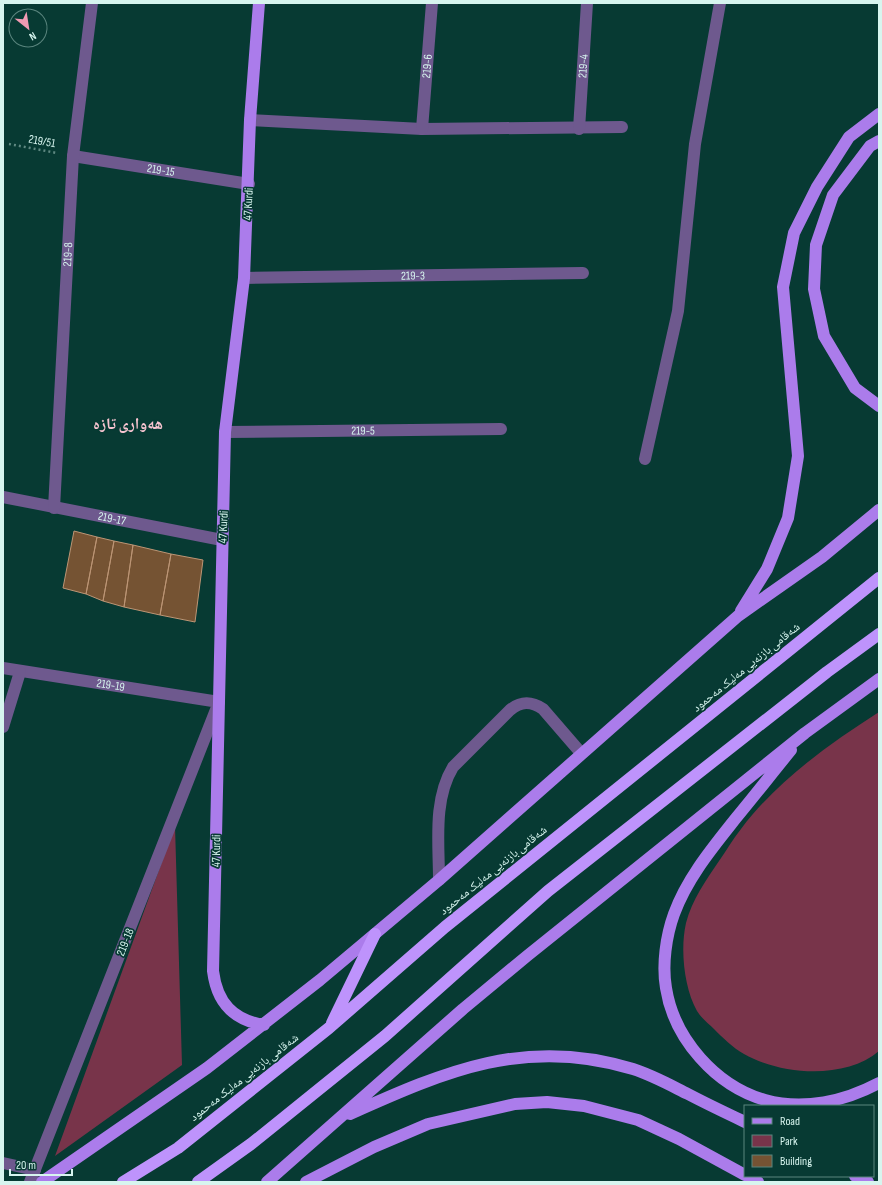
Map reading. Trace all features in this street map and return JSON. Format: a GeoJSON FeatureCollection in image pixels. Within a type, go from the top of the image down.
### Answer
{"type":"FeatureCollection","features":[{"type":"Feature","properties":{"kind":"highway","name":"شەقامی بازنەیی مەلیک مەحمود"},"geometry":{"type":"LineString","coordinates":[[123,1182],[178,1148],[329,1028],[445,927],[879,578]]}},
{"type":"Feature","properties":{"kind":"highway"},"geometry":{"type":"LineString","coordinates":[[198,1182],[252,1144],[385,1036],[548,891],[828,672],[879,634]]}},
{"type":"Feature","properties":{"kind":"highway"},"geometry":{"type":"LineString","coordinates":[[329,1028],[375,934]]}},
{"type":"Feature","properties":{"kind":"main road","name":"47 Kurdi"},"geometry":{"type":"LineString","coordinates":[[259,3],[250,120],[249,184],[244,278],[225,432],[215,983],[218,994],[232,1012],[242,1019],[264,1025]]}},
{"type":"Feature","properties":{"kind":"main road"},"geometry":{"type":"LineString","coordinates":[[738,616],[767,569],[788,518],[798,456],[784,287],[794,233],[817,187],[849,137],[879,114]]}},
{"type":"Feature","properties":{"kind":"main road"},"geometry":{"type":"LineString","coordinates":[[879,140],[870,146],[833,195],[816,245],[814,289],[824,336],[855,388],[879,406]]}},
{"type":"Feature","properties":{"kind":"main road"},"geometry":{"type":"LineString","coordinates":[[42,1182],[136,1118],[264,1025],[439,880],[581,753],[738,616],[822,557],[879,510]]}},
{"type":"Feature","properties":{"kind":"main road"},"geometry":{"type":"LineString","coordinates":[[267,1182],[463,1009],[526,956],[805,733],[879,679]]}},
{"type":"Feature","properties":{"kind":"main road"},"geometry":{"type":"LineString","coordinates":[[859,694],[879,684]]}},
{"type":"Feature","properties":{"kind":"main road"},"geometry":{"type":"LineString","coordinates":[[805,733],[702,862],[683,893],[674,914],[667,940],[665,964],[666,988],[672,1010],[684,1036],[702,1060],[720,1078],[744,1091],[766,1100],[789,1103],[816,1103],[842,1099],[879,1083]]}},
{"type":"Feature","properties":{"kind":"main road"},"geometry":{"type":"LineString","coordinates":[[340,1118],[423,1082],[451,1072],[486,1062],[541,1056],[604,1062],[633,1069],[744,1122]]}},
{"type":"Feature","properties":{"kind":"main road"},"geometry":{"type":"LineString","coordinates":[[306,1182],[374,1146],[428,1124],[515,1104],[547,1102],[584,1106],[638,1120],[680,1139],[744,1175]]}},
{"type":"Feature","properties":{"kind":"main road"},"geometry":{"type":"LineString","coordinates":[[748,1177],[758,1182]]}},
{"type":"Feature","properties":{"kind":"main road"},"geometry":{"type":"LineString","coordinates":[[857,1177],[868,1182]]}},
{"type":"Feature","properties":{"kind":"street","name":"219-8"},"geometry":{"type":"LineString","coordinates":[[54,508],[73,156],[92,3]]}},
{"type":"Feature","properties":{"kind":"street","name":"219-6"},"geometry":{"type":"LineString","coordinates":[[422,130],[432,3]]}},
{"type":"Feature","properties":{"kind":"street","name":"219-4"},"geometry":{"type":"LineString","coordinates":[[579,129],[587,3]]}},
{"type":"Feature","properties":{"kind":"street"},"geometry":{"type":"LineString","coordinates":[[645,459],[678,311],[695,144],[720,3]]}},
{"type":"Feature","properties":{"kind":"street"},"geometry":{"type":"LineString","coordinates":[[250,120],[422,130],[579,129],[622,127]]}},
{"type":"Feature","properties":{"kind":"street","name":"219-15"},"geometry":{"type":"LineString","coordinates":[[73,156],[249,184]]}},
{"type":"Feature","properties":{"kind":"street","name":"219-3"},"geometry":{"type":"LineString","coordinates":[[244,278],[583,274]]}},
{"type":"Feature","properties":{"kind":"street","name":"219-5"},"geometry":{"type":"LineString","coordinates":[[225,432],[500,429]]}},
{"type":"Feature","properties":{"kind":"street","name":"219-17"},"geometry":{"type":"LineString","coordinates":[[3,497],[222,540]]}},
{"type":"Feature","properties":{"kind":"street","name":"219-19"},"geometry":{"type":"LineString","coordinates":[[3,668],[20,672],[219,702]]}},
{"type":"Feature","properties":{"kind":"street"},"geometry":{"type":"LineString","coordinates":[[3,727],[20,672]]}},
{"type":"Feature","properties":{"kind":"street","name":"219-18"},"geometry":{"type":"LineString","coordinates":[[30,1182],[219,702]]}},
{"type":"Feature","properties":{"kind":"street"},"geometry":{"type":"LineString","coordinates":[[439,880],[440,806],[444,785],[453,767],[510,710],[520,704],[526,703],[538,705],[581,753]]}},
{"type":"Feature","properties":{"kind":"street"},"geometry":{"type":"LineString","coordinates":[[3,1164],[35,1170]]}},
{"type":"Feature","properties":{"kind":"path","name":"219/51"},"geometry":{"type":"LineString","coordinates":[[9,144],[73,156]]}},
{"type":"Feature","properties":{"kind":"green space"},"geometry":{"type":"Polygon","coordinates":[[[879,712],[879,1051],[865,1060],[849,1067],[831,1070],[794,1070],[759,1061],[736,1049],[705,1021],[697,1011],[689,991],[684,968],[683,944],[686,923],[692,906],[704,883],[735,837],[755,812],[787,779],[805,764],[841,737],[879,712]]]}},
{"type":"Feature","properties":{"kind":"green space"},"geometry":{"type":"Polygon","coordinates":[[[175,826],[182,1065],[55,1156],[175,826]]]}},
{"type":"Feature","properties":{"kind":"building"},"geometry":{"type":"Polygon","coordinates":[[[74,531],[97,537],[86,594],[63,588],[74,531]]]}},
{"type":"Feature","properties":{"kind":"building"},"geometry":{"type":"Polygon","coordinates":[[[97,537],[114,541],[103,601],[86,594],[97,537]]]}},
{"type":"Feature","properties":{"kind":"building"},"geometry":{"type":"Polygon","coordinates":[[[114,541],[133,545],[124,607],[103,601],[114,541]]]}},
{"type":"Feature","properties":{"kind":"building"},"geometry":{"type":"Polygon","coordinates":[[[133,545],[171,554],[160,615],[124,607],[133,545]]]}},
{"type":"Feature","properties":{"kind":"building"},"geometry":{"type":"Polygon","coordinates":[[[171,554],[203,560],[195,622],[160,615],[171,554]]]}},
{"type":"Feature","properties":{"kind":"district","name":"هەواری تازە"},"geometry":{"type":"Point","coordinates":[128,423]}}]}
